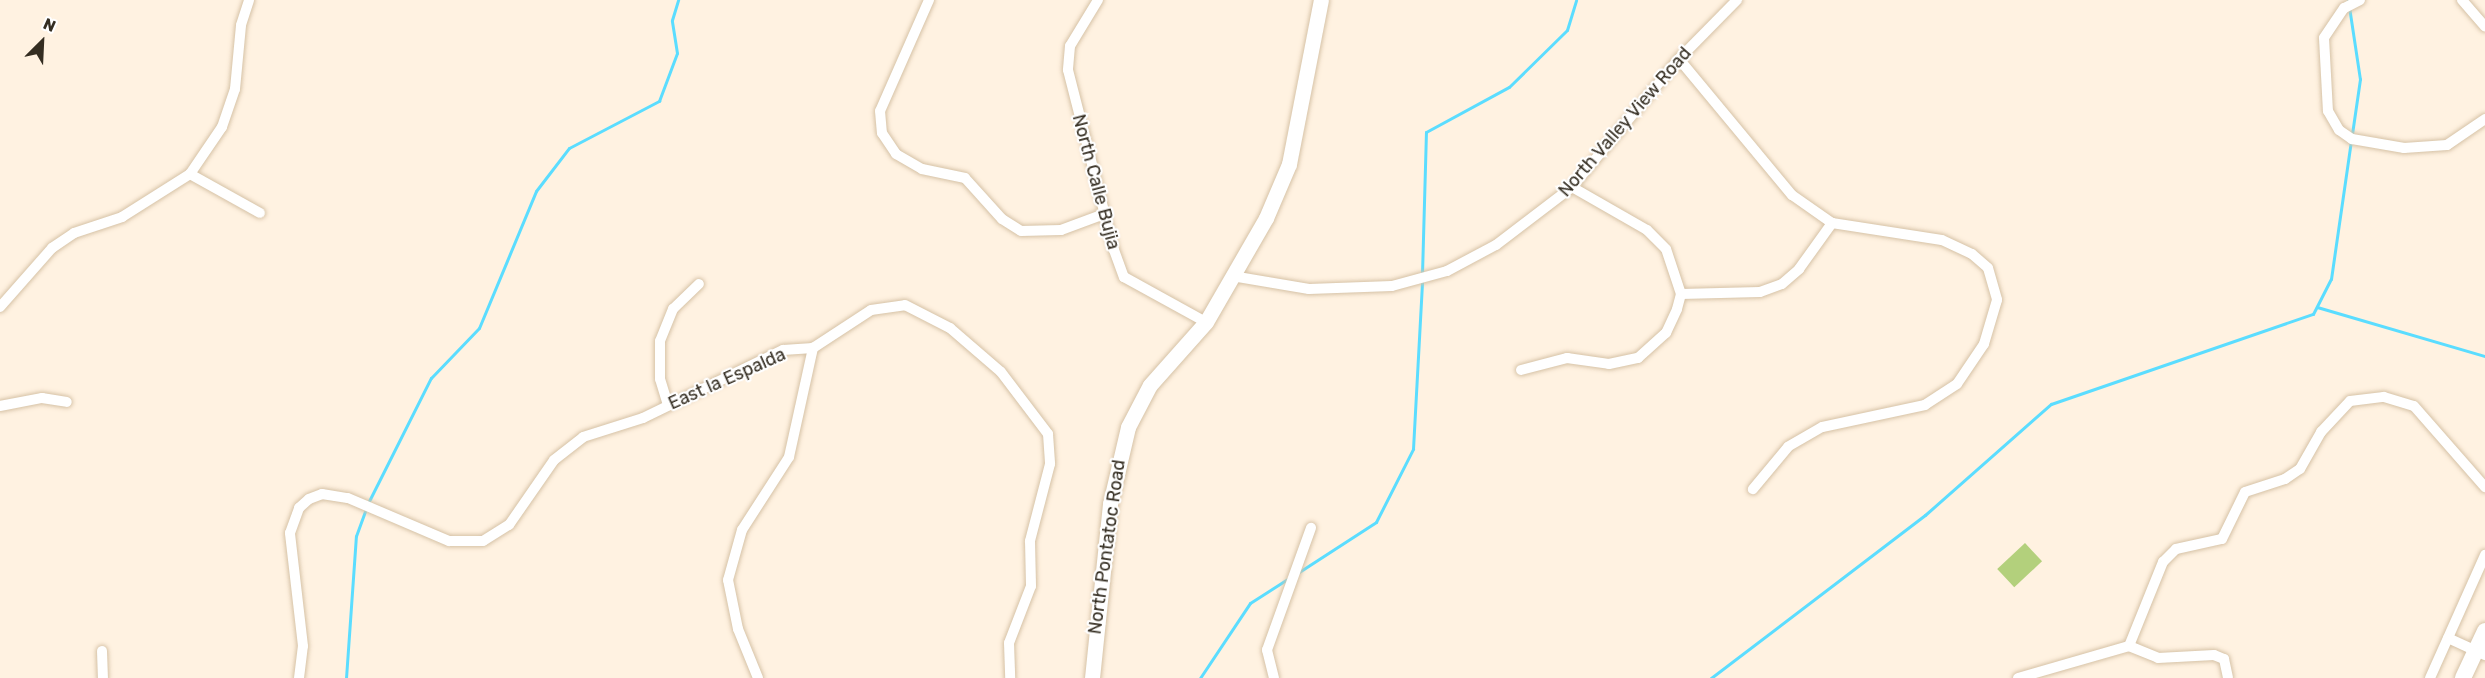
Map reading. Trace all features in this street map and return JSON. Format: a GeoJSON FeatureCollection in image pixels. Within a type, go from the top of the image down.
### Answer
{"type":"FeatureCollection","features":[{"type":"Feature","properties":{"kind":"main road"},"geometry":{"type":"LineString","coordinates":[[2463,678],[2480,653],[2485,631]]}},
{"type":"Feature","properties":{"kind":"street"},"geometry":{"type":"LineString","coordinates":[[0,307],[52,248],[74,233],[122,218],[190,174],[222,127],[235,89],[241,25],[249,0]]}},
{"type":"Feature","properties":{"kind":"street"},"geometry":{"type":"LineString","coordinates":[[929,0],[880,111],[882,133],[896,154],[922,169],[965,178],[1002,219],[1021,231],[1061,230],[1104,214]]}},
{"type":"Feature","properties":{"kind":"street","name":"North Calle Bujia"},"geometry":{"type":"LineString","coordinates":[[1098,0],[1070,45],[1068,69],[1104,214],[1124,277],[1206,322]]}},
{"type":"Feature","properties":{"kind":"street","name":"North Pontatoc Road"},"geometry":{"type":"LineString","coordinates":[[1092,678],[1110,504],[1128,427],[1150,385],[1206,322],[1289,164],[1321,0]]}},
{"type":"Feature","properties":{"kind":"street","name":"North Valley View Road"},"geometry":{"type":"LineString","coordinates":[[1232,276],[1309,289],[1417,281],[1496,245],[1572,187],[1679,59],[1737,0]]}},
{"type":"Feature","properties":{"kind":"street"},"geometry":{"type":"LineString","coordinates":[[2360,0],[2344,8],[2324,38],[2328,111],[2339,130],[2361,142],[2404,148],[2447,144],[2485,119]]}},
{"type":"Feature","properties":{"kind":"street"},"geometry":{"type":"LineString","coordinates":[[2462,0],[2485,26]]}},
{"type":"Feature","properties":{"kind":"street"},"geometry":{"type":"LineString","coordinates":[[1679,59],[1776,180],[1832,223],[1942,240],[1972,254],[1988,268],[1994,286],[1992,323],[1957,384],[1925,405],[1821,428],[1788,447],[1753,489]]}},
{"type":"Feature","properties":{"kind":"street"},"geometry":{"type":"LineString","coordinates":[[190,174],[260,213]]}},
{"type":"Feature","properties":{"kind":"street"},"geometry":{"type":"LineString","coordinates":[[1521,370],[1567,358],[1609,364],[1638,358],[1666,333],[1681,294],[1666,249],[1647,230],[1572,187]]}},
{"type":"Feature","properties":{"kind":"street"},"geometry":{"type":"LineString","coordinates":[[1681,294],[1760,291],[1782,284],[1832,223]]}},
{"type":"Feature","properties":{"kind":"street"},"geometry":{"type":"LineString","coordinates":[[668,405],[660,378],[663,332],[674,309],[699,284]]}},
{"type":"Feature","properties":{"kind":"street","name":"East la Espalda"},"geometry":{"type":"LineString","coordinates":[[299,678],[303,646],[290,563],[291,533],[299,508],[322,494],[348,498],[449,541],[483,541],[509,525],[554,460],[583,437],[668,405],[783,350],[813,348],[871,310],[905,305],[922,311],[1001,372],[1048,434],[1050,464],[1030,542],[1031,586],[1009,643],[1010,678]]}},
{"type":"Feature","properties":{"kind":"street"},"geometry":{"type":"LineString","coordinates":[[758,678],[738,629],[728,580],[741,530],[789,457],[813,348]]}},
{"type":"Feature","properties":{"kind":"street"},"geometry":{"type":"LineString","coordinates":[[2128,646],[2163,562],[2176,549],[2222,539],[2245,492],[2285,479],[2300,469],[2321,432],[2350,401],[2384,397],[2414,406],[2485,487]]}},
{"type":"Feature","properties":{"kind":"street"},"geometry":{"type":"LineString","coordinates":[[0,406],[42,398],[67,402]]}},
{"type":"Feature","properties":{"kind":"street"},"geometry":{"type":"LineString","coordinates":[[1274,678],[1267,650],[1311,528]]}},
{"type":"Feature","properties":{"kind":"street"},"geometry":{"type":"LineString","coordinates":[[2430,678],[2485,555]]}},
{"type":"Feature","properties":{"kind":"street"},"geometry":{"type":"LineString","coordinates":[[2448,639],[2480,653]]}},
{"type":"Feature","properties":{"kind":"street"},"geometry":{"type":"LineString","coordinates":[[2019,678],[2128,646],[2158,658],[2214,655],[2224,659],[2228,678]]}},
{"type":"Feature","properties":{"kind":"street"},"geometry":{"type":"LineString","coordinates":[[102,651],[103,678]]}},
{"type":"Feature","properties":{"kind":"green space"},"geometry":{"type":"Polygon","coordinates":[[[2025,543],[2042,561],[2014,587],[1997,569],[2025,543]]]}},
{"type":"Feature","properties":{"kind":"waterway"},"geometry":{"type":"LineString","coordinates":[[368,503],[431,378],[479,328],[536,191],[569,148],[659,101],[677,53],[672,20],[678,0]]}},
{"type":"Feature","properties":{"kind":"waterway"},"geometry":{"type":"LineString","coordinates":[[1422,274],[1426,132],[1509,87],[1567,30],[1576,0]]}},
{"type":"Feature","properties":{"kind":"waterway"},"geometry":{"type":"LineString","coordinates":[[2348,0],[2360,79],[2352,134]]}},
{"type":"Feature","properties":{"kind":"waterway"},"geometry":{"type":"LineString","coordinates":[[1711,678],[1925,515],[2051,404],[2313,314],[2331,279],[2351,141]]}},
{"type":"Feature","properties":{"kind":"waterway"},"geometry":{"type":"LineString","coordinates":[[1299,572],[1376,522],[1413,449],[1422,281]]}},
{"type":"Feature","properties":{"kind":"waterway"},"geometry":{"type":"LineString","coordinates":[[2317,307],[2485,356]]}},
{"type":"Feature","properties":{"kind":"waterway"},"geometry":{"type":"LineString","coordinates":[[346,678],[356,536],[366,509]]}},
{"type":"Feature","properties":{"kind":"waterway"},"geometry":{"type":"LineString","coordinates":[[1200,678],[1250,603],[1289,578]]}}]}
